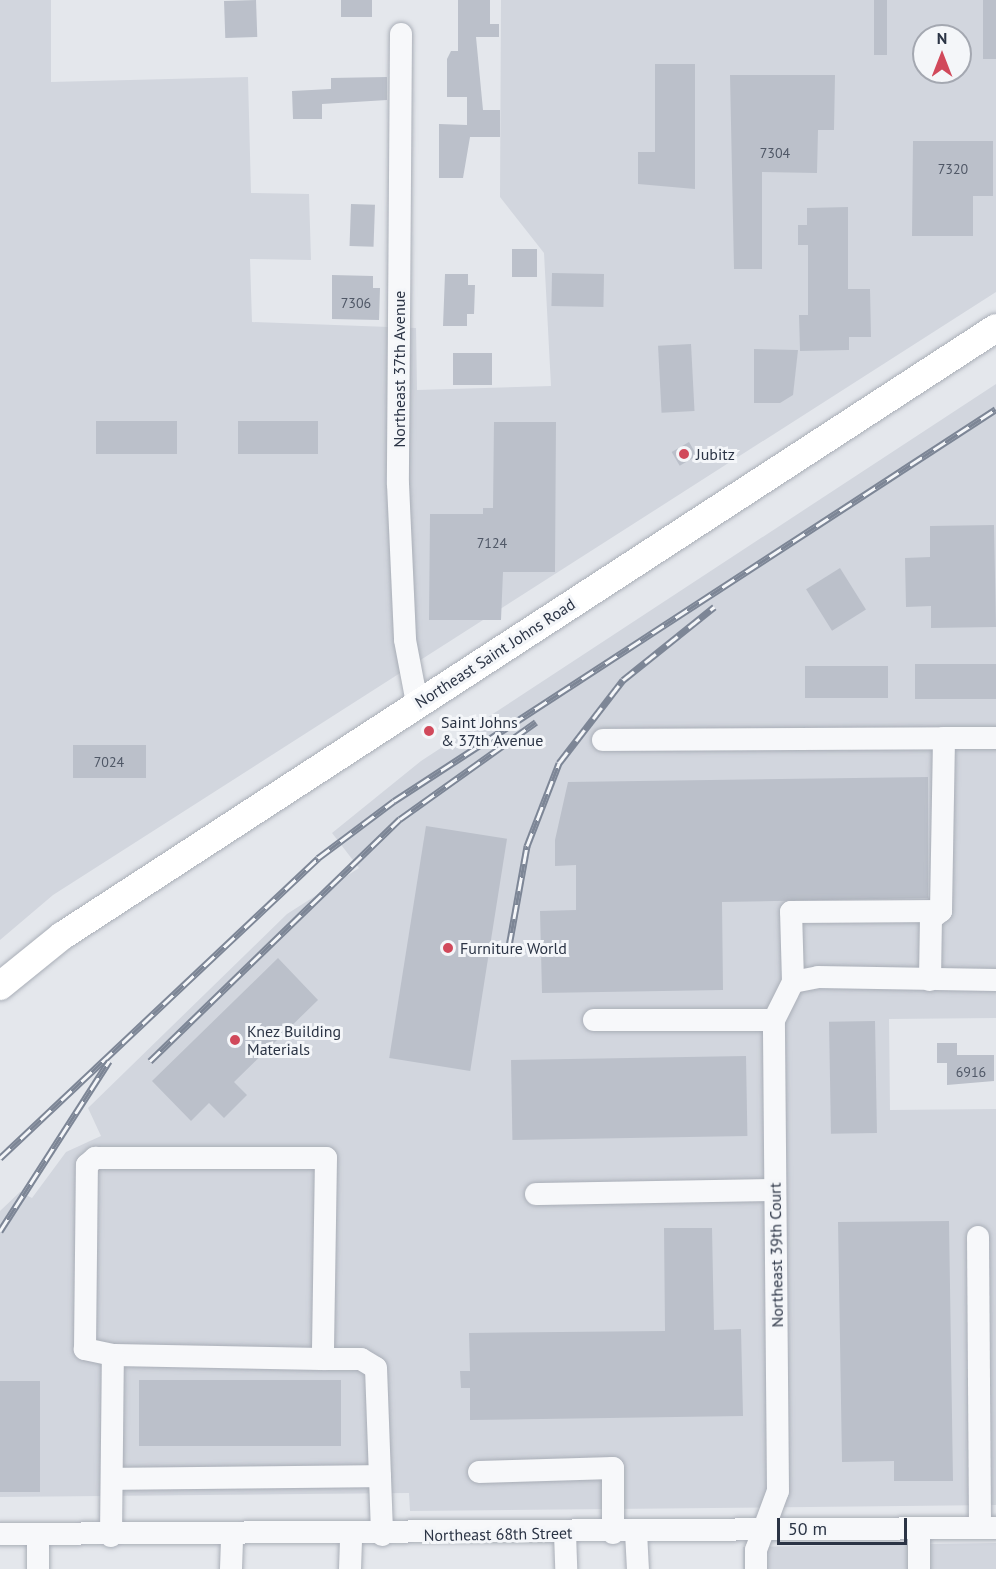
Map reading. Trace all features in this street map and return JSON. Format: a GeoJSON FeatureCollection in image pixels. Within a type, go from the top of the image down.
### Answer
{"type":"FeatureCollection","features":[{"type":"Feature","properties":{"kind":"main road","name":"Northeast Saint Johns Road"},"geometry":{"type":"LineString","coordinates":[[0,986],[62,936],[996,328]]}},
{"type":"Feature","properties":{"kind":"street","name":"Northeast 37th Avenue"},"geometry":{"type":"LineString","coordinates":[[401,34],[398,484],[405,640],[417,703]]}},
{"type":"Feature","properties":{"kind":"street"},"geometry":{"type":"LineString","coordinates":[[941,911],[944,738]]}},
{"type":"Feature","properties":{"kind":"street"},"geometry":{"type":"LineString","coordinates":[[603,740],[996,738]]}},
{"type":"Feature","properties":{"kind":"street"},"geometry":{"type":"LineString","coordinates":[[930,980],[931,919],[941,911]]}},
{"type":"Feature","properties":{"kind":"street"},"geometry":{"type":"LineString","coordinates":[[941,911],[791,912],[793,982],[818,977],[996,980]]}},
{"type":"Feature","properties":{"kind":"street","name":"Northeast 39th Court"},"geometry":{"type":"LineString","coordinates":[[756,1569],[763,1531],[778,1491],[774,1020],[793,982]]}},
{"type":"Feature","properties":{"kind":"street"},"geometry":{"type":"LineString","coordinates":[[594,1020],[774,1020]]}},
{"type":"Feature","properties":{"kind":"street"},"geometry":{"type":"LineString","coordinates":[[323,1359],[326,1158],[95,1158],[87,1165],[85,1349],[113,1355],[323,1359],[361,1359],[376,1368],[382,1535]]}},
{"type":"Feature","properties":{"kind":"street"},"geometry":{"type":"LineString","coordinates":[[536,1194],[775,1190]]}},
{"type":"Feature","properties":{"kind":"street"},"geometry":{"type":"LineString","coordinates":[[978,1237],[988,1528]]}},
{"type":"Feature","properties":{"kind":"street"},"geometry":{"type":"LineString","coordinates":[[111,1536],[113,1355]]}},
{"type":"Feature","properties":{"kind":"street"},"geometry":{"type":"LineString","coordinates":[[479,1472],[613,1468],[613,1533]]}},
{"type":"Feature","properties":{"kind":"street"},"geometry":{"type":"LineString","coordinates":[[112,1479],[380,1476]]}},
{"type":"Feature","properties":{"kind":"street","name":"Northeast 68th Street"},"geometry":{"type":"LineString","coordinates":[[0,1534],[232,1536],[988,1528]]}},
{"type":"Feature","properties":{"kind":"street"},"geometry":{"type":"LineString","coordinates":[[918,1529],[919,1569]]}},
{"type":"Feature","properties":{"kind":"street"},"geometry":{"type":"LineString","coordinates":[[636,1532],[638,1569]]}},
{"type":"Feature","properties":{"kind":"street"},"geometry":{"type":"LineString","coordinates":[[565,1533],[566,1569]]}},
{"type":"Feature","properties":{"kind":"street"},"geometry":{"type":"LineString","coordinates":[[38,1534],[38,1569]]}},
{"type":"Feature","properties":{"kind":"street"},"geometry":{"type":"LineString","coordinates":[[350,1569],[351,1535]]}},
{"type":"Feature","properties":{"kind":"street"},"geometry":{"type":"LineString","coordinates":[[231,1569],[232,1536]]}},
{"type":"Feature","properties":{"kind":"shaded area"},"geometry":{"type":"Polygon","coordinates":[[[0,0],[51,0],[51,82],[248,77],[251,193],[309,194],[311,260],[250,259],[252,322],[416,328],[417,390],[551,386],[544,253],[500,197],[501,0],[996,0],[996,292],[53,895],[0,940],[0,0]]]}},
{"type":"Feature","properties":{"kind":"shaded area"},"geometry":{"type":"Polygon","coordinates":[[[996,384],[996,1018],[889,1019],[890,1110],[996,1109],[996,1505],[410,1511],[409,1493],[0,1497],[0,1211],[20,1192],[32,1198],[66,1152],[101,1136],[88,1108],[287,914],[359,868],[332,833],[421,761],[996,384]]]}},
{"type":"Feature","properties":{"kind":"shaded area"},"geometry":{"type":"Polygon","coordinates":[[[996,1543],[996,1569],[743,1569],[743,1547],[996,1543]]]}},
{"type":"Feature","properties":{"kind":"building"},"geometry":{"type":"Polygon","coordinates":[[[256,0],[257,37],[225,38],[224,1],[256,0]]]}},
{"type":"Feature","properties":{"kind":"building"},"geometry":{"type":"Polygon","coordinates":[[[341,0],[372,0],[372,17],[341,17],[341,0]]]}},
{"type":"Feature","properties":{"kind":"building"},"geometry":{"type":"Polygon","coordinates":[[[458,0],[490,0],[490,24],[499,24],[499,37],[476,37],[483,110],[500,110],[500,137],[470,137],[463,178],[439,178],[439,124],[467,125],[467,97],[447,97],[447,59],[451,51],[458,51],[458,0]]]}},
{"type":"Feature","properties":{"kind":"building"},"geometry":{"type":"Polygon","coordinates":[[[874,0],[887,0],[887,55],[874,55],[874,0]]]}},
{"type":"Feature","properties":{"kind":"building"},"geometry":{"type":"Polygon","coordinates":[[[983,0],[996,0],[996,59],[983,59],[983,0]]]}},
{"type":"Feature","properties":{"kind":"building"},"geometry":{"type":"Polygon","coordinates":[[[655,64],[695,64],[695,189],[638,184],[638,152],[655,152],[655,64]]]}},
{"type":"Feature","properties":{"kind":"building"},"geometry":{"type":"Polygon","coordinates":[[[730,75],[835,75],[834,130],[818,130],[817,173],[762,172],[762,269],[734,269],[730,75]]]}},
{"type":"Feature","properties":{"kind":"building"},"geometry":{"type":"Polygon","coordinates":[[[387,77],[387,100],[322,104],[322,119],[293,119],[292,91],[331,89],[331,78],[387,77]]]}},
{"type":"Feature","properties":{"kind":"building"},"geometry":{"type":"Polygon","coordinates":[[[913,141],[993,141],[993,196],[973,196],[973,236],[912,236],[913,141]]]}},
{"type":"Feature","properties":{"kind":"building"},"geometry":{"type":"Polygon","coordinates":[[[351,204],[375,205],[374,247],[350,246],[351,204]]]}},
{"type":"Feature","properties":{"kind":"building"},"geometry":{"type":"Polygon","coordinates":[[[848,207],[848,289],[870,289],[871,337],[849,337],[849,350],[800,351],[799,315],[808,315],[808,245],[798,245],[798,225],[807,225],[807,208],[848,207]]]}},
{"type":"Feature","properties":{"kind":"building"},"geometry":{"type":"Polygon","coordinates":[[[512,249],[537,249],[537,277],[512,277],[512,249]]]}},
{"type":"Feature","properties":{"kind":"building"},"geometry":{"type":"Polygon","coordinates":[[[552,273],[604,274],[603,307],[551,306],[552,273]]]}},
{"type":"Feature","properties":{"kind":"building"},"geometry":{"type":"Polygon","coordinates":[[[445,274],[468,274],[468,285],[475,285],[474,314],[467,314],[467,326],[443,326],[445,274]]]}},
{"type":"Feature","properties":{"kind":"building"},"geometry":{"type":"Polygon","coordinates":[[[332,275],[373,276],[373,288],[380,288],[379,320],[332,319],[332,275]]]}},
{"type":"Feature","properties":{"kind":"building"},"geometry":{"type":"Polygon","coordinates":[[[691,344],[695,411],[662,413],[658,346],[691,344]]]}},
{"type":"Feature","properties":{"kind":"building"},"geometry":{"type":"Polygon","coordinates":[[[754,349],[798,350],[793,395],[780,403],[754,403],[754,349]]]}},
{"type":"Feature","properties":{"kind":"building"},"geometry":{"type":"Polygon","coordinates":[[[453,353],[492,353],[492,385],[453,385],[453,353]]]}},
{"type":"Feature","properties":{"kind":"building"},"geometry":{"type":"Polygon","coordinates":[[[96,421],[177,421],[177,454],[96,454],[96,421]]]}},
{"type":"Feature","properties":{"kind":"building"},"geometry":{"type":"Polygon","coordinates":[[[238,421],[318,421],[318,454],[238,454],[238,421]]]}},
{"type":"Feature","properties":{"kind":"building"},"geometry":{"type":"Polygon","coordinates":[[[494,422],[556,422],[555,572],[503,572],[501,620],[429,620],[430,514],[483,514],[483,508],[493,508],[494,422]]]}},
{"type":"Feature","properties":{"kind":"building","name":"Jubitz"},"geometry":{"type":"Polygon","coordinates":[[[689,442],[697,456],[680,466],[672,452],[689,442]]]}},
{"type":"Feature","properties":{"kind":"building"},"geometry":{"type":"Polygon","coordinates":[[[994,525],[996,627],[931,628],[931,606],[906,607],[905,558],[930,557],[930,526],[994,525]]]}},
{"type":"Feature","properties":{"kind":"building"},"geometry":{"type":"Polygon","coordinates":[[[840,568],[866,610],[832,631],[806,589],[840,568]]]}},
{"type":"Feature","properties":{"kind":"building"},"geometry":{"type":"Polygon","coordinates":[[[915,664],[996,664],[996,699],[915,699],[915,664]]]}},
{"type":"Feature","properties":{"kind":"building"},"geometry":{"type":"Polygon","coordinates":[[[805,666],[888,666],[888,698],[805,698],[805,666]]]}},
{"type":"Feature","properties":{"kind":"building"},"geometry":{"type":"Polygon","coordinates":[[[73,745],[146,745],[146,778],[73,778],[73,745]]]}},
{"type":"Feature","properties":{"kind":"building"},"geometry":{"type":"Polygon","coordinates":[[[928,777],[928,898],[722,902],[723,990],[542,993],[540,911],[576,910],[576,865],[555,866],[555,840],[568,782],[928,777]]]}},
{"type":"Feature","properties":{"kind":"building","name":"Furniture World"},"geometry":{"type":"Polygon","coordinates":[[[426,826],[507,839],[470,1071],[389,1058],[426,826]]]}},
{"type":"Feature","properties":{"kind":"building","name":"Knez Building Materials"},"geometry":{"type":"Polygon","coordinates":[[[278,958],[318,1000],[234,1082],[247,1095],[224,1118],[209,1103],[191,1121],[152,1081],[278,958]]]}},
{"type":"Feature","properties":{"kind":"building"},"geometry":{"type":"Polygon","coordinates":[[[875,1021],[877,1133],[831,1134],[829,1022],[875,1021]]]}},
{"type":"Feature","properties":{"kind":"building"},"geometry":{"type":"Polygon","coordinates":[[[937,1043],[957,1043],[957,1055],[994,1055],[994,1081],[947,1085],[947,1063],[937,1063],[937,1043]]]}},
{"type":"Feature","properties":{"kind":"building"},"geometry":{"type":"Polygon","coordinates":[[[746,1056],[747,1136],[512,1140],[511,1060],[746,1056]]]}},
{"type":"Feature","properties":{"kind":"building"},"geometry":{"type":"Polygon","coordinates":[[[949,1221],[953,1481],[894,1481],[894,1461],[842,1462],[838,1222],[949,1221]]]}},
{"type":"Feature","properties":{"kind":"building"},"geometry":{"type":"Polygon","coordinates":[[[664,1228],[712,1228],[714,1330],[741,1329],[743,1416],[470,1420],[470,1388],[461,1388],[460,1371],[470,1371],[469,1333],[665,1331],[664,1228]]]}},
{"type":"Feature","properties":{"kind":"building"},"geometry":{"type":"Polygon","coordinates":[[[139,1380],[341,1380],[341,1446],[139,1446],[139,1380]]]}},
{"type":"Feature","properties":{"kind":"building"},"geometry":{"type":"Polygon","coordinates":[[[0,1381],[40,1381],[40,1492],[0,1492],[0,1381]]]}},
{"type":"Feature","properties":{"kind":"railway"},"geometry":{"type":"LineString","coordinates":[[0,1158],[318,858],[394,801],[996,409]]}},
{"type":"Feature","properties":{"kind":"railway"},"geometry":{"type":"LineString","coordinates":[[509,946],[527,846],[559,763],[623,680],[714,607]]}},
{"type":"Feature","properties":{"kind":"railway"},"geometry":{"type":"LineString","coordinates":[[150,1061],[400,819],[536,722]]}},
{"type":"Feature","properties":{"kind":"railway"},"geometry":{"type":"LineString","coordinates":[[0,1231],[109,1061]]}},
{"type":"Feature","properties":{"kind":"place","name":"Jubitz"},"geometry":{"type":"Point","coordinates":[684,454]}},
{"type":"Feature","properties":{"kind":"place","name":"Saint Johns & 37th Avenue"},"geometry":{"type":"Point","coordinates":[429,731]}},
{"type":"Feature","properties":{"kind":"place","name":"Furniture World"},"geometry":{"type":"Point","coordinates":[448,948]}},
{"type":"Feature","properties":{"kind":"place","name":"Knez Building Materials"},"geometry":{"type":"Point","coordinates":[235,1040]}}]}
